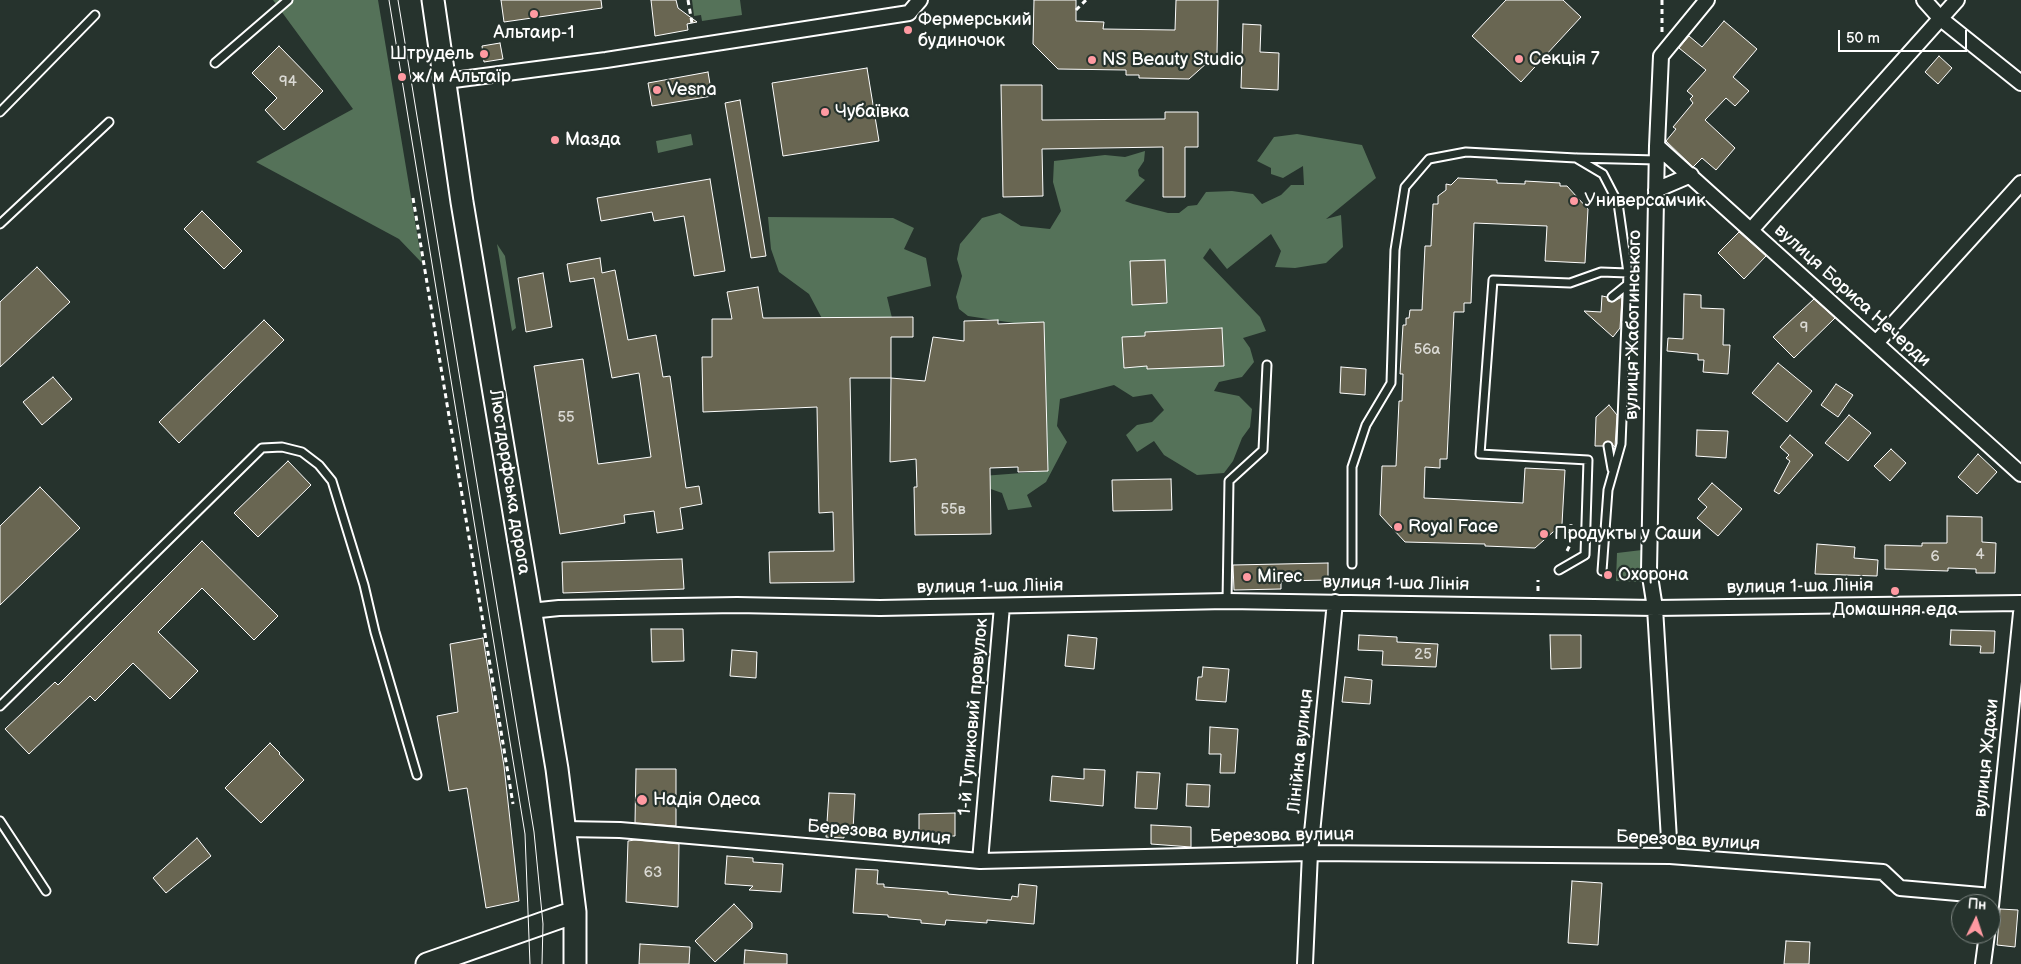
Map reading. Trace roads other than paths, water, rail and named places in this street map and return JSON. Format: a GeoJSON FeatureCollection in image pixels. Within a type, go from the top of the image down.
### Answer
{"type":"FeatureCollection","features":[{"type":"Feature","properties":{"kind":"main road","name":"Люстдорфська дорога"},"geometry":{"type":"LineString","coordinates":[[433,0],[462,202],[557,769],[575,912],[574,964]]}},
{"type":"Feature","properties":{"kind":"main road"},"geometry":{"type":"LineString","coordinates":[[436,963],[575,912]]}},
{"type":"Feature","properties":{"kind":"street"},"geometry":{"type":"LineString","coordinates":[[446,81],[606,60],[909,12],[920,0]]}},
{"type":"Feature","properties":{"kind":"street","name":"вулиця Жаботинського"},"geometry":{"type":"LineString","coordinates":[[1670,856],[1655,608],[1649,570],[1657,146],[1661,56],[1707,0]]}},
{"type":"Feature","properties":{"kind":"street"},"geometry":{"type":"LineString","coordinates":[[1924,0],[1941,19],[2021,83]]}},
{"type":"Feature","properties":{"kind":"street"},"geometry":{"type":"LineString","coordinates":[[1751,230],[1957,0]]}},
{"type":"Feature","properties":{"kind":"street","name":"вулиця Бориса Нечерди"},"geometry":{"type":"LineString","coordinates":[[1657,146],[2021,474]]}},
{"type":"Feature","properties":{"kind":"street"},"geometry":{"type":"LineString","coordinates":[[1656,190],[1691,175]]}},
{"type":"Feature","properties":{"kind":"street"},"geometry":{"type":"LineString","coordinates":[[1876,343],[2021,184]]}},
{"type":"Feature","properties":{"kind":"street","name":"вулиця 1-ша Лінія"},"geometry":{"type":"LineString","coordinates":[[530,611],[559,608],[737,605],[880,608],[1227,601],[1655,608],[2021,603]]}},
{"type":"Feature","properties":{"kind":"street","name":"Лінійна вулиця"},"geometry":{"type":"LineString","coordinates":[[1305,964],[1310,853],[1335,602]]}},
{"type":"Feature","properties":{"kind":"street","name":"1-й Тупиковий провулок"},"geometry":{"type":"LineString","coordinates":[[980,861],[1002,606]]}},
{"type":"Feature","properties":{"kind":"street","name":"вулиця Ждахи"},"geometry":{"type":"LineString","coordinates":[[1993,894],[2021,613]]}},
{"type":"Feature","properties":{"kind":"street","name":"Березова вулиця"},"geometry":{"type":"LineString","coordinates":[[565,829],[620,830],[980,861],[1310,853],[1670,856],[1883,872],[1900,888],[1951,895]]}},
{"type":"Feature","properties":{"kind":"street"},"geometry":{"type":"LineString","coordinates":[[1983,964],[1986,944]]}},
{"type":"Feature","properties":{"kind":"lane"},"geometry":{"type":"LineString","coordinates":[[215,63],[288,0]]}},
{"type":"Feature","properties":{"kind":"lane"},"geometry":{"type":"LineString","coordinates":[[0,112],[95,15]]}},
{"type":"Feature","properties":{"kind":"lane"},"geometry":{"type":"LineString","coordinates":[[0,224],[109,122]]}},
{"type":"Feature","properties":{"kind":"lane"},"geometry":{"type":"LineString","coordinates":[[1352,564],[1352,468],[1366,425],[1391,383],[1395,250],[1405,187],[1429,159],[1466,152],[1657,160]]}},
{"type":"Feature","properties":{"kind":"lane"},"geometry":{"type":"LineString","coordinates":[[1576,158],[1603,174],[1618,203],[1628,273],[1621,444],[1608,490],[1602,571]]}},
{"type":"Feature","properties":{"kind":"lane"},"geometry":{"type":"LineString","coordinates":[[1559,570],[1585,555],[1588,460],[1480,454],[1493,280],[1570,283],[1601,272],[1628,273]]}},
{"type":"Feature","properties":{"kind":"lane"},"geometry":{"type":"LineString","coordinates":[[1612,297],[1628,284]]}},
{"type":"Feature","properties":{"kind":"lane"},"geometry":{"type":"LineString","coordinates":[[1227,601],[1229,482],[1262,450],[1267,365]]}},
{"type":"Feature","properties":{"kind":"lane"},"geometry":{"type":"LineString","coordinates":[[1608,446],[1613,472]]}},
{"type":"Feature","properties":{"kind":"lane"},"geometry":{"type":"LineString","coordinates":[[0,706],[262,448],[282,447],[302,452],[319,464],[332,481],[364,585],[375,632],[416,775]]}},
{"type":"Feature","properties":{"kind":"lane"},"geometry":{"type":"LineString","coordinates":[[0,821],[46,891]]}},
{"type":"Feature","properties":{"kind":"tram line"},"geometry":{"type":"LineString","coordinates":[[389,0],[525,834],[530,964]]}},
{"type":"Feature","properties":{"kind":"tram line"},"geometry":{"type":"LineString","coordinates":[[398,0],[534,832],[543,924],[542,964]]}},
{"type":"Feature","properties":{"kind":"place","name":"Альтаир-1"},"geometry":{"type":"Point","coordinates":[534,14]}},
{"type":"Feature","properties":{"kind":"place","name":"Фермерський будиночок"},"geometry":{"type":"Point","coordinates":[908,30]}},
{"type":"Feature","properties":{"kind":"place","name":"Штрудель"},"geometry":{"type":"Point","coordinates":[484,54]}},
{"type":"Feature","properties":{"kind":"place","name":"Секція 7"},"geometry":{"type":"Point","coordinates":[1519,59]}},
{"type":"Feature","properties":{"kind":"place","name":"NS Beauty Studio"},"geometry":{"type":"Point","coordinates":[1092,60]}},
{"type":"Feature","properties":{"kind":"place","name":"ж/м Альтаїр"},"geometry":{"type":"Point","coordinates":[402,77]}},
{"type":"Feature","properties":{"kind":"place","name":"Vesna"},"geometry":{"type":"Point","coordinates":[657,90]}},
{"type":"Feature","properties":{"kind":"place","name":"Чубаївка"},"geometry":{"type":"Point","coordinates":[825,112]}},
{"type":"Feature","properties":{"kind":"place","name":"Мазда"},"geometry":{"type":"Point","coordinates":[555,140]}},
{"type":"Feature","properties":{"kind":"place","name":"Универсамчик"},"geometry":{"type":"Point","coordinates":[1574,201]}},
{"type":"Feature","properties":{"kind":"place","name":"Royal Face"},"geometry":{"type":"Point","coordinates":[1398,527]}},
{"type":"Feature","properties":{"kind":"place","name":"Продукты у Саши"},"geometry":{"type":"Point","coordinates":[1544,534]}},
{"type":"Feature","properties":{"kind":"place","name":"Охорона"},"geometry":{"type":"Point","coordinates":[1608,575]}},
{"type":"Feature","properties":{"kind":"place","name":"Мігес"},"geometry":{"type":"Point","coordinates":[1247,577]}},
{"type":"Feature","properties":{"kind":"place","name":"Домашняя еда"},"geometry":{"type":"Point","coordinates":[1895,591]}},
{"type":"Feature","properties":{"kind":"place","name":"Надія Одеса"},"geometry":{"type":"Point","coordinates":[642,800]}}]}
